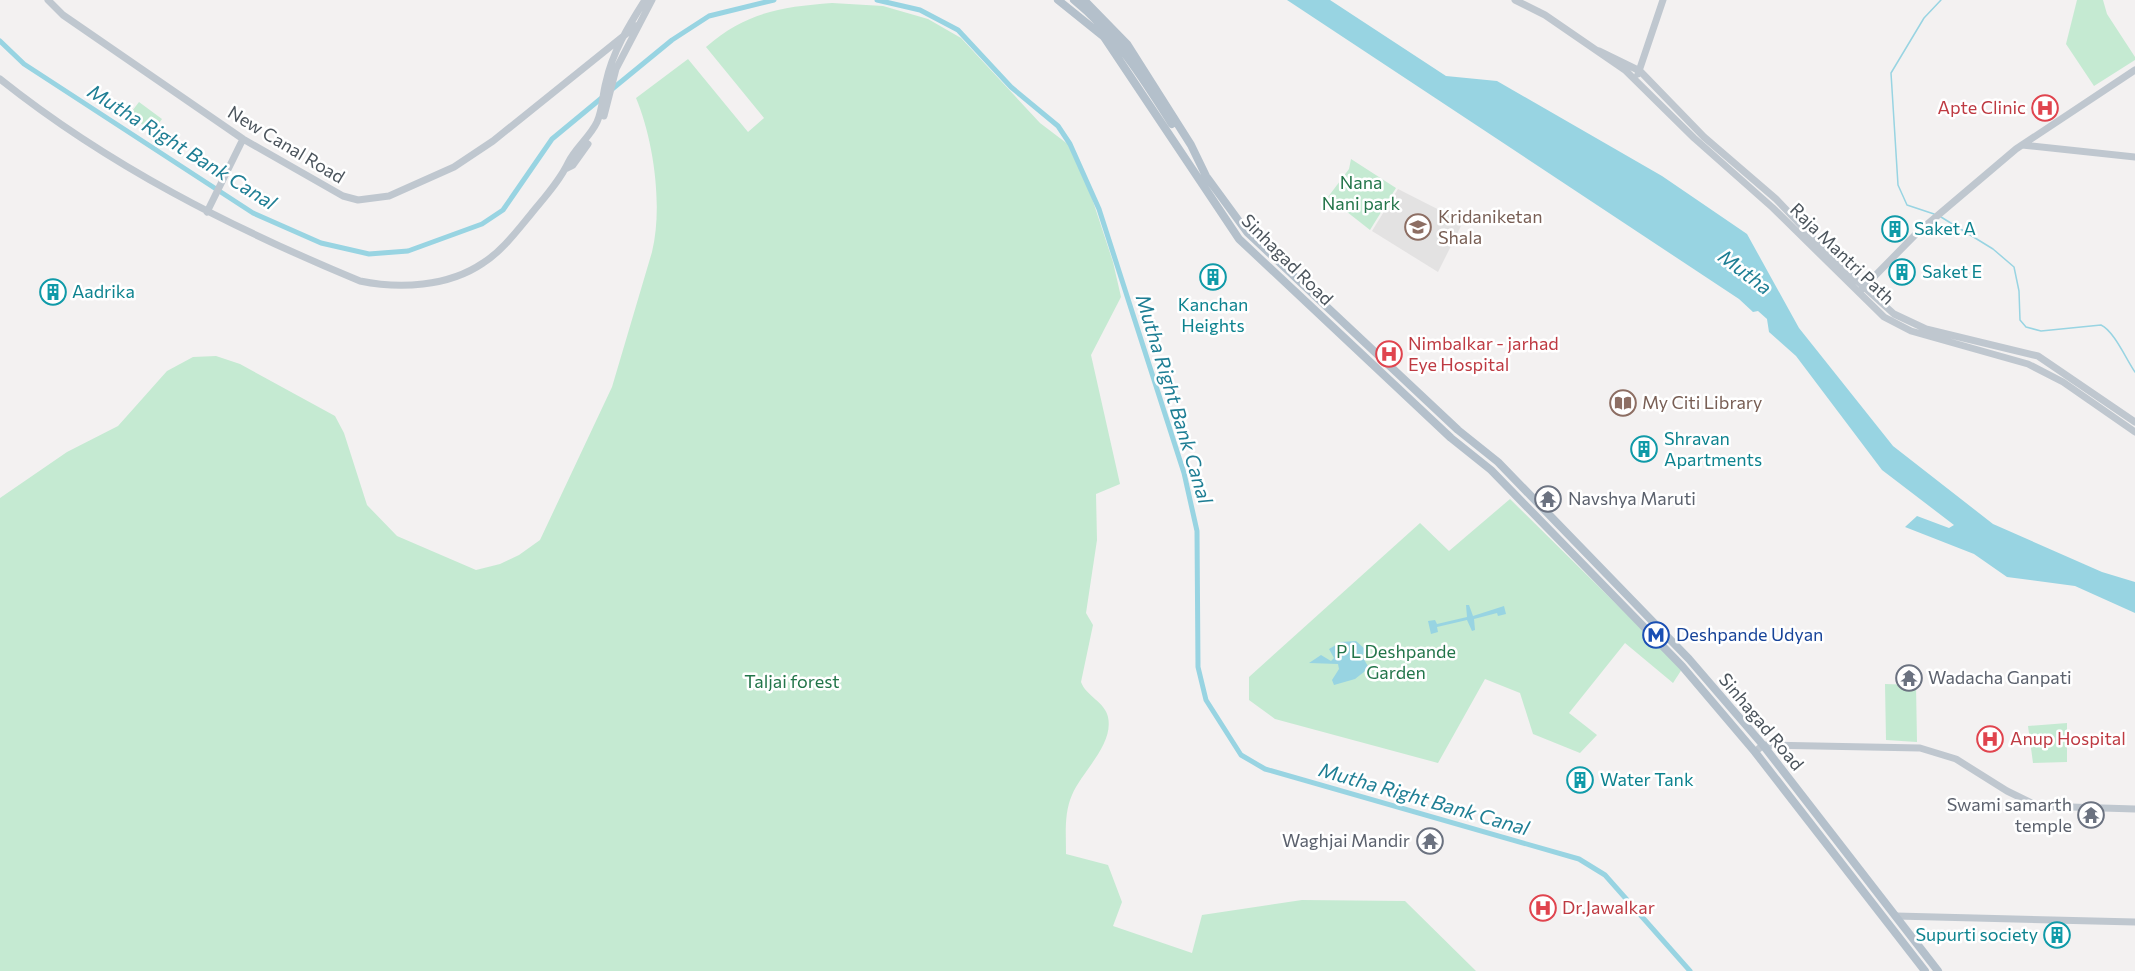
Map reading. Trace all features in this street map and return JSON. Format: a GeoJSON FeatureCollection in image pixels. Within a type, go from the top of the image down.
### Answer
{"type":"FeatureCollection","features":[{"type":"Feature","properties":{"kind":"main road","name":"Sinhagad Road"},"geometry":{"type":"LineString","coordinates":[[1058,0],[1104,37],[1239,239],[1451,438],[1491,470],[1682,666],[1755,752],[1925,971]]}},
{"type":"Feature","properties":{"kind":"main road"},"geometry":{"type":"LineString","coordinates":[[1074,0],[1109,33],[1139,74],[1206,176]]}},
{"type":"Feature","properties":{"kind":"main road","name":"Sinhagad Road"},"geometry":{"type":"LineString","coordinates":[[1084,0],[1127,44],[1191,145],[1206,176],[1254,240],[1458,430],[1498,462],[1689,659],[1763,745],[1938,971]]}},
{"type":"Feature","properties":{"kind":"main road"},"geometry":{"type":"LineString","coordinates":[[1534,513],[1541,506]]}},
{"type":"Feature","properties":{"kind":"street","name":"New Canal Road"},"geometry":{"type":"LineString","coordinates":[[48,0],[63,15],[243,139],[343,196],[358,200],[389,196],[454,167],[479,152],[636,26]]}},
{"type":"Feature","properties":{"kind":"street"},"geometry":{"type":"LineString","coordinates":[[0,79],[120,164],[208,210],[360,281],[396,287],[447,279],[483,264],[510,239],[567,168],[593,130],[606,104],[608,82],[623,37],[645,0]]}},
{"type":"Feature","properties":{"kind":"street"},"geometry":{"type":"LineString","coordinates":[[608,82],[636,26],[652,0]]}},
{"type":"Feature","properties":{"kind":"street","name":"Raja Mantri Path"},"geometry":{"type":"LineString","coordinates":[[1515,0],[1545,15],[1597,50],[1634,80],[1862,289],[1908,326],[2028,364],[2063,382],[2135,432]]}},
{"type":"Feature","properties":{"kind":"street"},"geometry":{"type":"LineString","coordinates":[[1634,80],[1640,71],[1663,0]]}},
{"type":"Feature","properties":{"kind":"street","name":"Raja Mantri Path"},"geometry":{"type":"LineString","coordinates":[[1597,50],[1640,71],[1704,137],[1776,199],[1862,289]]}},
{"type":"Feature","properties":{"kind":"street"},"geometry":{"type":"LineString","coordinates":[[1862,289],[1923,227],[2022,145],[2135,70]]}},
{"type":"Feature","properties":{"kind":"street"},"geometry":{"type":"LineString","coordinates":[[208,210],[243,139]]}},
{"type":"Feature","properties":{"kind":"street"},"geometry":{"type":"LineString","coordinates":[[2022,145],[2135,157]]}},
{"type":"Feature","properties":{"kind":"street","name":"Raja Mantri Path"},"geometry":{"type":"LineString","coordinates":[[1908,326],[2038,356],[2135,422]]}},
{"type":"Feature","properties":{"kind":"street"},"geometry":{"type":"LineString","coordinates":[[1755,752],[1763,745],[1920,748],[1956,759],[2007,791],[2038,806],[2135,809]]}},
{"type":"Feature","properties":{"kind":"street"},"geometry":{"type":"LineString","coordinates":[[1896,916],[2135,922]]}},
{"type":"Feature","properties":{"kind":"shaded area","name":"Kridaniketan Shala"},"geometry":{"type":"Polygon","coordinates":[[[1398,189],[1463,222],[1438,272],[1372,231],[1398,189]]]}},
{"type":"Feature","properties":{"kind":"green space"},"geometry":{"type":"Polygon","coordinates":[[[2077,0],[2103,0],[2107,14],[2135,57],[2135,60],[2094,86],[2066,44],[2077,0]]]}},
{"type":"Feature","properties":{"kind":"green space","name":"Taljai forest"},"geometry":{"type":"Polygon","coordinates":[[[832,3],[883,6],[928,19],[961,38],[1040,123],[1069,145],[1084,174],[1113,262],[1121,297],[1091,355],[1120,484],[1096,494],[1097,540],[1086,613],[1093,625],[1081,682],[1083,687],[1103,707],[1108,717],[1109,727],[1102,748],[1072,795],[1067,816],[1066,854],[1108,865],[1122,902],[1113,926],[1192,953],[1202,915],[1302,900],[1405,901],[1476,971],[0,971],[0,498],[67,452],[118,426],[167,371],[193,357],[216,356],[240,364],[335,416],[344,433],[367,505],[397,536],[476,570],[500,564],[519,555],[540,540],[612,387],[652,252],[657,215],[655,174],[648,134],[636,98],[688,59],[748,132],[764,118],[706,47],[735,26],[765,13],[832,3]]]}},
{"type":"Feature","properties":{"kind":"green space"},"geometry":{"type":"Polygon","coordinates":[[[139,102],[162,119],[153,132],[129,115],[139,102]]]}},
{"type":"Feature","properties":{"kind":"green space","name":"Nana Nani park"},"geometry":{"type":"Polygon","coordinates":[[[1351,159],[1396,188],[1370,230],[1328,197],[1349,169],[1351,159]]]}},
{"type":"Feature","properties":{"kind":"green space","name":"P L Deshpande Garden"},"geometry":{"type":"Polygon","coordinates":[[[1510,499],[1682,669],[1673,683],[1625,643],[1569,713],[1597,735],[1580,753],[1533,734],[1520,693],[1485,679],[1438,763],[1275,719],[1249,700],[1249,677],[1420,523],[1449,551],[1510,499]]]}},
{"type":"Feature","properties":{"kind":"green space"},"geometry":{"type":"Polygon","coordinates":[[[1885,684],[1916,685],[1917,742],[1886,740],[1885,684]]]}},
{"type":"Feature","properties":{"kind":"green space"},"geometry":{"type":"Polygon","coordinates":[[[2067,723],[2067,762],[2033,763],[2028,726],[2067,723]]]}},
{"type":"Feature","properties":{"kind":"water","name":"Mutha"},"geometry":{"type":"Polygon","coordinates":[[[1287,0],[1330,0],[1446,76],[1497,81],[1662,176],[1747,234],[1799,328],[1893,446],[1993,524],[2102,572],[2135,582],[2135,613],[2075,586],[2007,577],[1974,554],[1905,527],[1917,516],[1949,528],[1954,525],[1882,470],[1796,356],[1769,332],[1767,319],[1758,311],[1753,312],[1739,299],[1287,0]]]}},
{"type":"Feature","properties":{"kind":"water"},"geometry":{"type":"Polygon","coordinates":[[[1466,605],[1469,605],[1473,616],[1504,606],[1506,614],[1498,616],[1497,613],[1474,619],[1475,630],[1472,631],[1467,620],[1437,627],[1438,632],[1431,634],[1428,621],[1435,620],[1437,624],[1467,617],[1466,605]]]}},
{"type":"Feature","properties":{"kind":"water"},"geometry":{"type":"Polygon","coordinates":[[[1356,641],[1366,650],[1362,656],[1369,668],[1355,679],[1334,685],[1332,680],[1339,669],[1338,664],[1309,663],[1321,655],[1331,661],[1334,658],[1329,649],[1341,642],[1356,641]]]}},
{"type":"Feature","properties":{"kind":"waterway","name":"Mutha Right Bank Canal"},"geometry":{"type":"LineString","coordinates":[[611,90],[672,40],[709,16],[774,0]]}},
{"type":"Feature","properties":{"kind":"waterway","name":"Mutha Right Bank Canal"},"geometry":{"type":"LineString","coordinates":[[877,0],[920,10],[958,30],[1011,87],[1058,126],[1070,144],[1099,209],[1184,473],[1197,531],[1198,667],[1206,700],[1241,755],[1265,769],[1579,859],[1605,875],[1690,971]]}},
{"type":"Feature","properties":{"kind":"waterway"},"geometry":{"type":"LineString","coordinates":[[1934,214],[1907,205],[1898,185],[1891,73],[1924,18],[1941,0]]}},
{"type":"Feature","properties":{"kind":"waterway","name":"Mutha Right Bank Canal"},"geometry":{"type":"LineString","coordinates":[[0,41],[24,64],[253,213],[321,243],[369,254],[408,251],[482,224],[503,210],[552,139],[604,96]]}},
{"type":"Feature","properties":{"kind":"waterway"},"geometry":{"type":"LineString","coordinates":[[1941,217],[1993,249],[2014,267],[2019,291],[2020,320],[2026,327],[2041,331],[2101,325],[2115,339],[2135,372]]}},
{"type":"Feature","properties":{"kind":"place","name":"Apte Clinic"},"geometry":{"type":"Point","coordinates":[2045,108]}},
{"type":"Feature","properties":{"kind":"place","name":"Kridaniketan Shala"},"geometry":{"type":"Point","coordinates":[1418,227]}},
{"type":"Feature","properties":{"kind":"place","name":"Saket A"},"geometry":{"type":"Point","coordinates":[1895,229]}},
{"type":"Feature","properties":{"kind":"place","name":"Saket E"},"geometry":{"type":"Point","coordinates":[1902,272]}},
{"type":"Feature","properties":{"kind":"place","name":"Kanchan Heights"},"geometry":{"type":"Point","coordinates":[1213,277]}},
{"type":"Feature","properties":{"kind":"place","name":"Aadrika"},"geometry":{"type":"Point","coordinates":[53,292]}},
{"type":"Feature","properties":{"kind":"place","name":"Nimbalkar - jarhad Eye Hospital"},"geometry":{"type":"Point","coordinates":[1389,354]}},
{"type":"Feature","properties":{"kind":"place","name":"My Citi Library"},"geometry":{"type":"Point","coordinates":[1623,403]}},
{"type":"Feature","properties":{"kind":"place","name":"Shravan Apartments"},"geometry":{"type":"Point","coordinates":[1644,449]}},
{"type":"Feature","properties":{"kind":"place","name":"Navshya Maruti"},"geometry":{"type":"Point","coordinates":[1548,499]}},
{"type":"Feature","properties":{"kind":"place","name":"Deshpande Udyan"},"geometry":{"type":"Point","coordinates":[1656,635]}},
{"type":"Feature","properties":{"kind":"place","name":"Wadacha Ganpati"},"geometry":{"type":"Point","coordinates":[1909,678]}},
{"type":"Feature","properties":{"kind":"place","name":"Anup Hospital"},"geometry":{"type":"Point","coordinates":[1990,739]}},
{"type":"Feature","properties":{"kind":"place","name":"Water Tank"},"geometry":{"type":"Point","coordinates":[1580,780]}},
{"type":"Feature","properties":{"kind":"place","name":"Swami samarth temple"},"geometry":{"type":"Point","coordinates":[2091,815]}},
{"type":"Feature","properties":{"kind":"place","name":"Waghjai Mandir"},"geometry":{"type":"Point","coordinates":[1430,841]}},
{"type":"Feature","properties":{"kind":"place","name":"Dr.Jawalkar"},"geometry":{"type":"Point","coordinates":[1543,908]}},
{"type":"Feature","properties":{"kind":"place","name":"Supurti society"},"geometry":{"type":"Point","coordinates":[2057,935]}}]}
